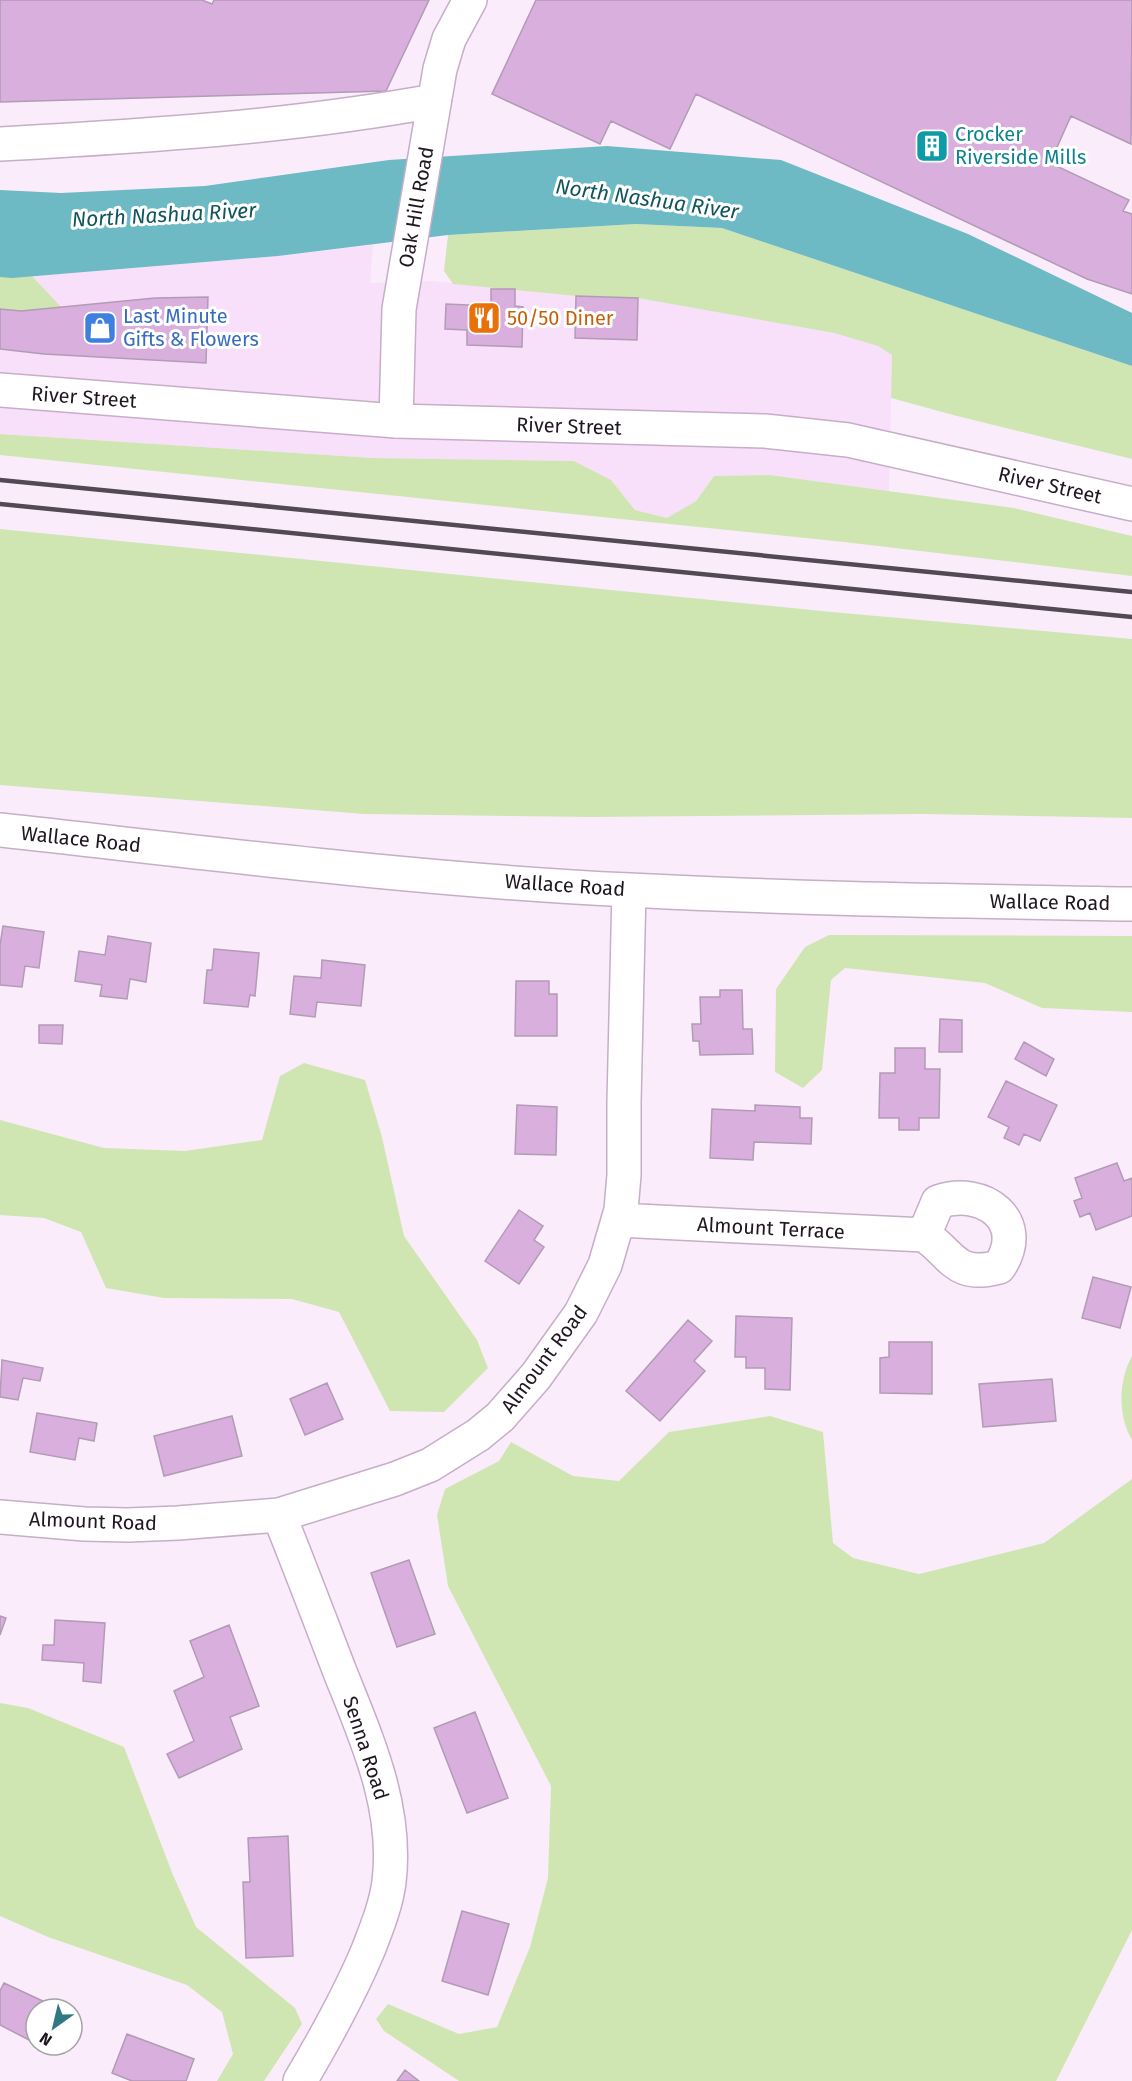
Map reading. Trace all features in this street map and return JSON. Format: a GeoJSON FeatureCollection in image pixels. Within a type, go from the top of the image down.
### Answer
{"type":"FeatureCollection","features":[{"type":"Feature","properties":{"kind":"main road","name":"Oak Hill Road"},"geometry":{"type":"LineString","coordinates":[[396,421],[399,309],[434,101],[449,39],[470,0]]}},
{"type":"Feature","properties":{"kind":"main road"},"geometry":{"type":"LineString","coordinates":[[0,144],[126,137],[347,116],[434,101]]}},
{"type":"Feature","properties":{"kind":"main road","name":"River Street"},"geometry":{"type":"LineString","coordinates":[[0,390],[396,421],[730,429],[806,435],[848,440],[1132,504]]}},
{"type":"Feature","properties":{"kind":"main road","name":"Wallace Road"},"geometry":{"type":"LineString","coordinates":[[0,830],[363,870],[629,890],[1132,904]]}},
{"type":"Feature","properties":{"kind":"main road","name":"Almount Road"},"geometry":{"type":"LineString","coordinates":[[0,1517],[128,1525],[279,1515],[395,1479],[430,1465],[470,1440],[500,1417],[536,1376],[582,1312],[605,1264],[618,1220],[624,1175],[629,890]]}},
{"type":"Feature","properties":{"kind":"main road","name":"Almount Terrace"},"geometry":{"type":"LineString","coordinates":[[618,1220],[924,1235]]}},
{"type":"Feature","properties":{"kind":"main road","name":"Senna Road"},"geometry":{"type":"LineString","coordinates":[[279,1515],[375,1760],[388,1818],[390,1851],[388,1883],[373,1938],[347,1997],[300,2081]]}},
{"type":"Feature","properties":{"kind":"shaded area"},"geometry":{"type":"Polygon","coordinates":[[[373,245],[370,283],[433,281],[576,296],[638,298],[834,333],[878,346],[892,355],[889,491],[770,475],[714,476],[696,501],[667,518],[635,510],[611,480],[574,461],[373,458],[0,434],[0,309],[60,307],[32,276],[278,256],[373,245]]]}},
{"type":"Feature","properties":{"kind":"green space"},"geometry":{"type":"Polygon","coordinates":[[[636,224],[722,228],[1132,366],[1132,459],[891,398],[892,355],[878,346],[834,333],[638,298],[576,296],[453,284],[444,271],[448,235],[636,224]]]}},
{"type":"Feature","properties":{"kind":"green space"},"geometry":{"type":"Polygon","coordinates":[[[32,276],[61,307],[21,311],[0,309],[0,277],[32,276]]]}},
{"type":"Feature","properties":{"kind":"green space"},"geometry":{"type":"Polygon","coordinates":[[[0,434],[373,458],[574,461],[611,480],[635,510],[667,518],[696,501],[714,476],[770,475],[1014,508],[1132,536],[1132,576],[844,542],[0,455],[0,434]]]}},
{"type":"Feature","properties":{"kind":"green space"},"geometry":{"type":"Polygon","coordinates":[[[0,529],[832,612],[1132,639],[1132,818],[922,814],[593,817],[364,814],[0,785],[0,529]]]}},
{"type":"Feature","properties":{"kind":"green space"},"geometry":{"type":"Polygon","coordinates":[[[829,935],[1132,936],[1132,1012],[1042,1008],[985,983],[845,968],[831,980],[822,1070],[803,1088],[775,1072],[776,989],[805,947],[829,935]]]}},
{"type":"Feature","properties":{"kind":"green space"},"geometry":{"type":"Polygon","coordinates":[[[304,1063],[365,1080],[382,1137],[404,1236],[477,1340],[488,1368],[444,1412],[390,1411],[339,1312],[292,1299],[164,1298],[106,1288],[81,1232],[44,1218],[0,1215],[0,1120],[104,1148],[185,1151],[262,1140],[280,1076],[304,1063]]]}},
{"type":"Feature","properties":{"kind":"green space"},"geometry":{"type":"Polygon","coordinates":[[[1132,1356],[1132,1440],[1124,1420],[1122,1387],[1132,1356]]]}},
{"type":"Feature","properties":{"kind":"green space"},"geometry":{"type":"Polygon","coordinates":[[[770,1416],[823,1432],[833,1543],[853,1558],[919,1574],[1044,1543],[1132,1479],[1132,1930],[1056,2081],[459,2081],[384,2031],[376,2019],[388,2004],[459,2034],[497,2027],[530,1947],[548,1878],[551,1786],[448,1586],[437,1515],[445,1489],[499,1461],[511,1442],[573,1476],[619,1481],[669,1432],[770,1416]]]}},
{"type":"Feature","properties":{"kind":"green space"},"geometry":{"type":"Polygon","coordinates":[[[0,1703],[28,1708],[124,1747],[173,1875],[196,1927],[295,2008],[302,2024],[264,2081],[217,2081],[233,2054],[222,2012],[187,1985],[48,1937],[0,1916],[0,1703]]]}},
{"type":"Feature","properties":{"kind":"water","name":"North Nashua River"},"geometry":{"type":"Polygon","coordinates":[[[607,146],[781,160],[968,234],[1132,313],[1132,366],[722,228],[636,224],[448,235],[278,256],[12,278],[0,277],[0,190],[61,193],[205,186],[389,160],[607,146]]]}},
{"type":"Feature","properties":{"kind":"building"},"geometry":{"type":"Polygon","coordinates":[[[0,0],[202,0],[212,4],[214,0],[429,0],[386,91],[0,102],[0,0]]]}},
{"type":"Feature","properties":{"kind":"building","name":"Crocker Riverside Mills"},"geometry":{"type":"Polygon","coordinates":[[[536,0],[1132,0],[1131,144],[1071,116],[1050,163],[1129,200],[1123,211],[1132,214],[1132,294],[1087,279],[696,94],[670,149],[611,121],[600,144],[492,94],[536,0]]]}},
{"type":"Feature","properties":{"kind":"building","name":"50/50 Diner"},"geometry":{"type":"Polygon","coordinates":[[[491,289],[515,289],[515,306],[523,307],[522,347],[467,345],[467,330],[445,329],[446,304],[491,306],[491,289]]]}},
{"type":"Feature","properties":{"kind":"building"},"geometry":{"type":"Polygon","coordinates":[[[576,296],[638,298],[637,340],[575,338],[576,296]]]}},
{"type":"Feature","properties":{"kind":"building"},"geometry":{"type":"Polygon","coordinates":[[[208,297],[206,363],[44,354],[0,349],[0,309],[21,311],[155,298],[208,297]]]}},
{"type":"Feature","properties":{"kind":"building"},"geometry":{"type":"Polygon","coordinates":[[[3,926],[44,932],[39,968],[25,966],[22,987],[0,985],[0,945],[3,926]]]}},
{"type":"Feature","properties":{"kind":"building"},"geometry":{"type":"Polygon","coordinates":[[[108,936],[151,943],[146,982],[130,979],[127,999],[100,996],[102,985],[75,981],[79,951],[105,955],[108,936]]]}},
{"type":"Feature","properties":{"kind":"building"},"geometry":{"type":"Polygon","coordinates":[[[214,949],[259,953],[255,996],[250,995],[248,1007],[204,1003],[207,970],[212,970],[214,949]]]}},
{"type":"Feature","properties":{"kind":"building"},"geometry":{"type":"Polygon","coordinates":[[[322,960],[365,965],[361,1006],[317,1002],[315,1017],[290,1014],[294,976],[321,978],[322,960]]]}},
{"type":"Feature","properties":{"kind":"building"},"geometry":{"type":"Polygon","coordinates":[[[516,981],[549,981],[549,994],[557,994],[557,1036],[515,1036],[516,981]]]}},
{"type":"Feature","properties":{"kind":"building"},"geometry":{"type":"Polygon","coordinates":[[[720,990],[742,990],[743,1029],[752,1029],[753,1054],[700,1055],[699,1041],[693,1041],[692,1024],[701,1024],[700,997],[720,997],[720,990]]]}},
{"type":"Feature","properties":{"kind":"building"},"geometry":{"type":"Polygon","coordinates":[[[940,1019],[962,1020],[962,1052],[939,1052],[940,1019]]]}},
{"type":"Feature","properties":{"kind":"building"},"geometry":{"type":"Polygon","coordinates":[[[39,1025],[63,1025],[62,1044],[39,1043],[39,1025]]]}},
{"type":"Feature","properties":{"kind":"building"},"geometry":{"type":"Polygon","coordinates":[[[1024,1042],[1054,1059],[1046,1076],[1015,1059],[1024,1042]]]}},
{"type":"Feature","properties":{"kind":"building"},"geometry":{"type":"Polygon","coordinates":[[[895,1048],[925,1048],[925,1069],[940,1069],[939,1118],[919,1118],[919,1130],[899,1130],[899,1118],[879,1118],[880,1073],[895,1073],[895,1048]]]}},
{"type":"Feature","properties":{"kind":"building"},"geometry":{"type":"Polygon","coordinates":[[[1006,1081],[1057,1105],[1040,1141],[1024,1134],[1019,1145],[1004,1138],[1009,1127],[988,1117],[1006,1081]]]}},
{"type":"Feature","properties":{"kind":"building"},"geometry":{"type":"Polygon","coordinates":[[[517,1105],[557,1107],[556,1155],[515,1154],[517,1105]]]}},
{"type":"Feature","properties":{"kind":"building"},"geometry":{"type":"Polygon","coordinates":[[[755,1105],[800,1107],[800,1118],[812,1118],[811,1144],[754,1142],[753,1160],[710,1158],[712,1109],[755,1111],[755,1105]]]}},
{"type":"Feature","properties":{"kind":"building"},"geometry":{"type":"Polygon","coordinates":[[[1117,1163],[1124,1181],[1132,1178],[1132,1216],[1096,1230],[1090,1213],[1080,1217],[1074,1201],[1082,1198],[1075,1178],[1117,1163]]]}},
{"type":"Feature","properties":{"kind":"building"},"geometry":{"type":"Polygon","coordinates":[[[519,1210],[543,1226],[534,1240],[544,1247],[519,1284],[485,1261],[519,1210]]]}},
{"type":"Feature","properties":{"kind":"building"},"geometry":{"type":"Polygon","coordinates":[[[1093,1277],[1131,1287],[1120,1328],[1082,1318],[1093,1277]]]}},
{"type":"Feature","properties":{"kind":"building"},"geometry":{"type":"Polygon","coordinates":[[[736,1316],[792,1318],[790,1390],[765,1389],[765,1368],[746,1368],[746,1357],[735,1357],[736,1316]]]}},
{"type":"Feature","properties":{"kind":"building"},"geometry":{"type":"Polygon","coordinates":[[[688,1320],[712,1341],[694,1361],[705,1371],[660,1421],[626,1391],[688,1320]]]}},
{"type":"Feature","properties":{"kind":"building"},"geometry":{"type":"Polygon","coordinates":[[[889,1342],[932,1342],[932,1394],[880,1393],[880,1358],[889,1357],[889,1342]]]}},
{"type":"Feature","properties":{"kind":"building"},"geometry":{"type":"Polygon","coordinates":[[[2,1360],[43,1368],[40,1381],[23,1378],[18,1400],[0,1397],[2,1360]]]}},
{"type":"Feature","properties":{"kind":"building"},"geometry":{"type":"Polygon","coordinates":[[[1052,1379],[1056,1421],[983,1427],[979,1384],[1052,1379]]]}},
{"type":"Feature","properties":{"kind":"building"},"geometry":{"type":"Polygon","coordinates":[[[327,1383],[343,1419],[305,1435],[290,1399],[327,1383]]]}},
{"type":"Feature","properties":{"kind":"building"},"geometry":{"type":"Polygon","coordinates":[[[37,1413],[97,1423],[94,1441],[79,1438],[75,1460],[30,1452],[37,1413]]]}},
{"type":"Feature","properties":{"kind":"building"},"geometry":{"type":"Polygon","coordinates":[[[232,1416],[242,1456],[164,1476],[154,1436],[232,1416]]]}},
{"type":"Feature","properties":{"kind":"building"},"geometry":{"type":"Polygon","coordinates":[[[409,1560],[435,1634],[397,1647],[371,1573],[409,1560]]]}},
{"type":"Feature","properties":{"kind":"building"},"geometry":{"type":"Polygon","coordinates":[[[0,1616],[6,1618],[0,1635],[0,1616]]]}},
{"type":"Feature","properties":{"kind":"building"},"geometry":{"type":"Polygon","coordinates":[[[55,1620],[105,1623],[101,1683],[83,1681],[84,1663],[42,1660],[43,1645],[54,1645],[55,1620]]]}},
{"type":"Feature","properties":{"kind":"building"},"geometry":{"type":"Polygon","coordinates":[[[229,1625],[259,1706],[230,1717],[242,1749],[179,1778],[167,1754],[194,1741],[174,1691],[204,1677],[190,1641],[229,1625]]]}},
{"type":"Feature","properties":{"kind":"building"},"geometry":{"type":"Polygon","coordinates":[[[475,1712],[508,1798],[467,1813],[434,1728],[475,1712]]]}},
{"type":"Feature","properties":{"kind":"building"},"geometry":{"type":"Polygon","coordinates":[[[288,1836],[293,1956],[246,1958],[243,1882],[250,1882],[248,1838],[288,1836]]]}},
{"type":"Feature","properties":{"kind":"building"},"geometry":{"type":"Polygon","coordinates":[[[462,1911],[509,1924],[488,1995],[442,1981],[462,1911]]]}},
{"type":"Feature","properties":{"kind":"building"},"geometry":{"type":"Polygon","coordinates":[[[4,1983],[34,1997],[24,1997],[24,2037],[0,2025],[0,1991],[4,1983]]]}},
{"type":"Feature","properties":{"kind":"building"},"geometry":{"type":"Polygon","coordinates":[[[127,2034],[194,2059],[186,2081],[132,2081],[112,2073],[127,2034]]]}},
{"type":"Feature","properties":{"kind":"building"},"geometry":{"type":"Polygon","coordinates":[[[405,2070],[419,2081],[397,2081],[405,2070]]]}},
{"type":"Feature","properties":{"kind":"railway"},"geometry":{"type":"LineString","coordinates":[[0,480],[1132,592]]}},
{"type":"Feature","properties":{"kind":"railway"},"geometry":{"type":"LineString","coordinates":[[0,504],[1132,617]]}},
{"type":"Feature","properties":{"kind":"place","name":"Crocker Riverside Mills"},"geometry":{"type":"Point","coordinates":[932,146]}},
{"type":"Feature","properties":{"kind":"place","name":"50/50 Diner"},"geometry":{"type":"Point","coordinates":[484,318]}},
{"type":"Feature","properties":{"kind":"place","name":"Last Minute Gifts & Flowers"},"geometry":{"type":"Point","coordinates":[100,328]}}]}
